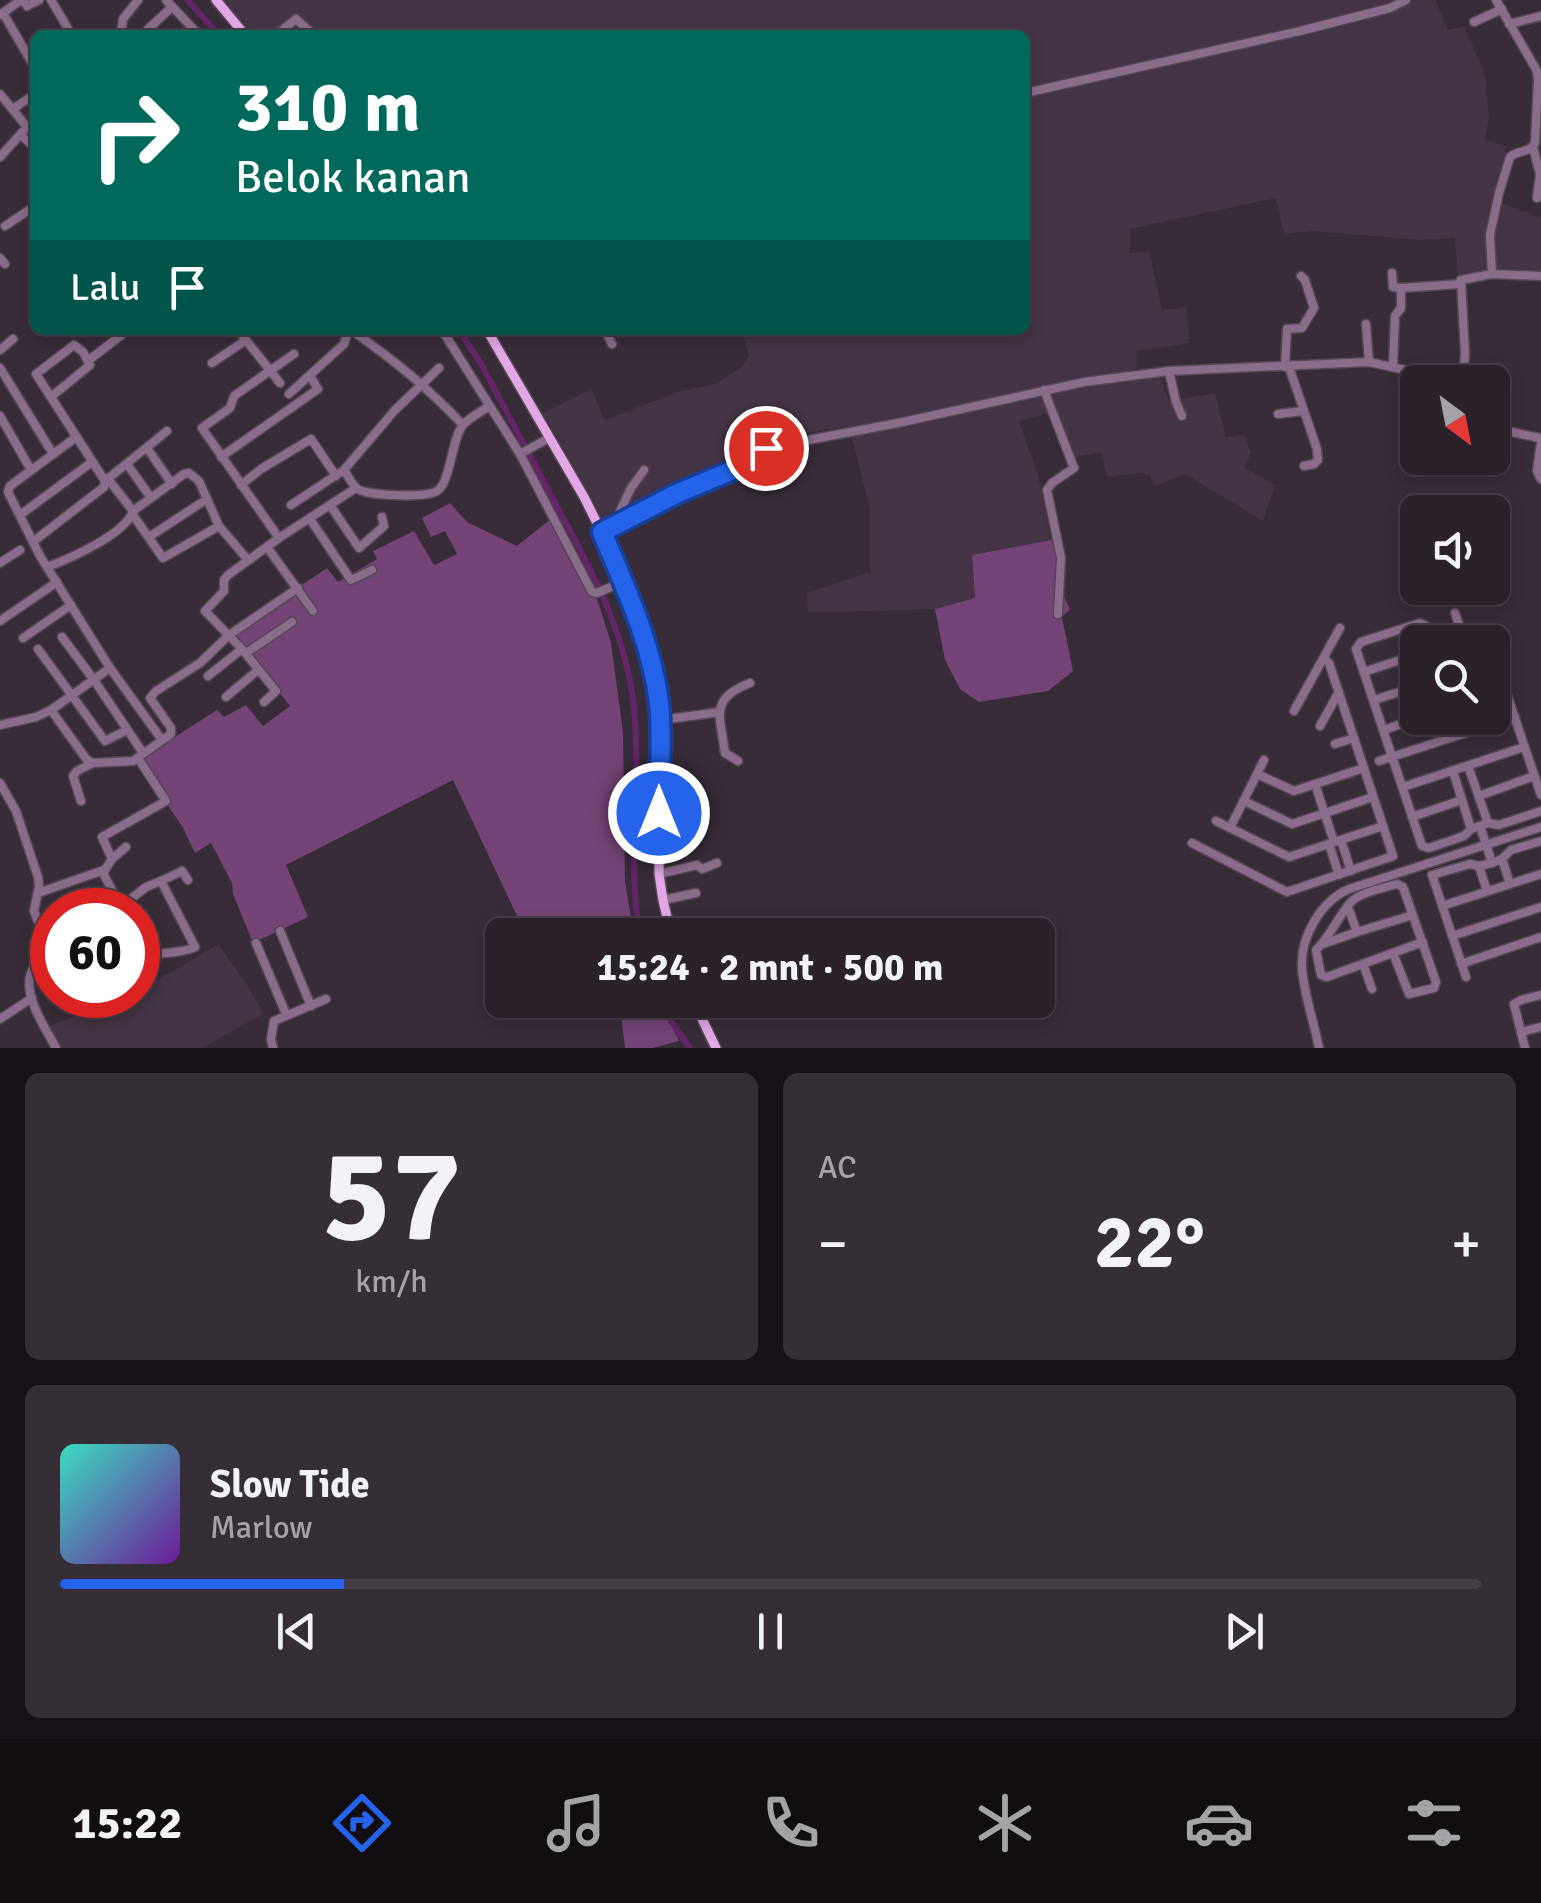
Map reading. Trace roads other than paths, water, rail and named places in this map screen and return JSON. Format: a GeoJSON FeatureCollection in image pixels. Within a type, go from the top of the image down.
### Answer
{"type":"FeatureCollection","features":[{"type":"Feature","properties":{"kind":"main road"},"geometry":{"type":"LineString","coordinates":[[216,0],[241,30]]}},
{"type":"Feature","properties":{"kind":"main road"},"geometry":{"type":"LineString","coordinates":[[490,335],[546,440],[602,532],[641,627],[653,668],[661,720],[659,874],[667,918]]}},
{"type":"Feature","properties":{"kind":"main road"},"geometry":{"type":"LineString","coordinates":[[701,1018],[716,1048]]}},
{"type":"Feature","properties":{"kind":"street"},"geometry":{"type":"LineString","coordinates":[[30,60],[2,14],[22,0],[28,6],[39,0]]}},
{"type":"Feature","properties":{"kind":"street"},"geometry":{"type":"LineString","coordinates":[[50,0],[69,30]]}},
{"type":"Feature","properties":{"kind":"street"},"geometry":{"type":"LineString","coordinates":[[122,30],[123,19],[138,0]]}},
{"type":"Feature","properties":{"kind":"street"},"geometry":{"type":"LineString","coordinates":[[1030,91],[1300,31],[1390,8],[1406,0]]}},
{"type":"Feature","properties":{"kind":"street"},"geometry":{"type":"LineString","coordinates":[[147,30],[169,3],[194,30]]}},
{"type":"Feature","properties":{"kind":"street"},"geometry":{"type":"LineString","coordinates":[[1474,22],[1499,4],[1538,76],[1533,147],[1540,174],[1537,198]]}},
{"type":"Feature","properties":{"kind":"street"},"geometry":{"type":"LineString","coordinates":[[1509,24],[1541,16]]}},
{"type":"Feature","properties":{"kind":"street"},"geometry":{"type":"LineString","coordinates":[[282,30],[296,19],[308,30]]}},
{"type":"Feature","properties":{"kind":"street"},"geometry":{"type":"LineString","coordinates":[[13,109],[30,97]]}},
{"type":"Feature","properties":{"kind":"street"},"geometry":{"type":"LineString","coordinates":[[0,157],[26,126],[1,98]]}},
{"type":"Feature","properties":{"kind":"street"},"geometry":{"type":"LineString","coordinates":[[21,135],[30,143]]}},
{"type":"Feature","properties":{"kind":"street"},"geometry":{"type":"LineString","coordinates":[[1492,274],[1489,241],[1510,157],[1533,147]]}},
{"type":"Feature","properties":{"kind":"street"},"geometry":{"type":"LineString","coordinates":[[6,226],[30,209]]}},
{"type":"Feature","properties":{"kind":"street"},"geometry":{"type":"LineString","coordinates":[[1392,273],[1394,287],[1400,288],[1460,284]]}},
{"type":"Feature","properties":{"kind":"street"},"geometry":{"type":"LineString","coordinates":[[1464,365],[1460,284],[1464,278],[1492,274],[1541,276]]}},
{"type":"Feature","properties":{"kind":"street"},"geometry":{"type":"LineString","coordinates":[[1301,276],[1313,301],[1313,311],[1302,328],[1287,330],[1287,367],[1318,460],[1304,466]]}},
{"type":"Feature","properties":{"kind":"street"},"geometry":{"type":"LineString","coordinates":[[1392,366],[1396,316],[1401,308],[1400,288]]}},
{"type":"Feature","properties":{"kind":"street"},"geometry":{"type":"LineString","coordinates":[[1366,324],[1369,362]]}},
{"type":"Feature","properties":{"kind":"street"},"geometry":{"type":"LineString","coordinates":[[89,360],[122,335]]}},
{"type":"Feature","properties":{"kind":"street"},"geometry":{"type":"LineString","coordinates":[[242,335],[280,383]]}},
{"type":"Feature","properties":{"kind":"street"},"geometry":{"type":"LineString","coordinates":[[288,394],[344,344],[348,335]]}},
{"type":"Feature","properties":{"kind":"street"},"geometry":{"type":"LineString","coordinates":[[357,335],[423,384],[462,425]]}},
{"type":"Feature","properties":{"kind":"street"},"geometry":{"type":"LineString","coordinates":[[445,335],[522,453],[592,592],[620,583]]}},
{"type":"Feature","properties":{"kind":"street"},"geometry":{"type":"LineString","coordinates":[[608,335],[612,344]]}},
{"type":"Feature","properties":{"kind":"street"},"geometry":{"type":"LineString","coordinates":[[0,350],[13,338]]}},
{"type":"Feature","properties":{"kind":"street"},"geometry":{"type":"LineString","coordinates":[[212,364],[246,340]]}},
{"type":"Feature","properties":{"kind":"street"},"geometry":{"type":"LineString","coordinates":[[50,398],[90,365],[76,346],[38,372],[37,378],[75,438],[133,513],[161,557],[219,526]]}},
{"type":"Feature","properties":{"kind":"street"},"geometry":{"type":"LineString","coordinates":[[278,538],[202,428],[230,408],[234,396],[294,354]]}},
{"type":"Feature","properties":{"kind":"street"},"geometry":{"type":"LineString","coordinates":[[602,532],[678,493],[743,466],[766,448],[1044,390],[1169,371],[1369,362],[1400,368]]}},
{"type":"Feature","properties":{"kind":"street"},"geometry":{"type":"LineString","coordinates":[[0,368],[4,383],[54,454]]}},
{"type":"Feature","properties":{"kind":"street"},"geometry":{"type":"LineString","coordinates":[[291,505],[340,473],[395,410],[439,368]]}},
{"type":"Feature","properties":{"kind":"street"},"geometry":{"type":"LineString","coordinates":[[1169,371],[1182,416]]}},
{"type":"Feature","properties":{"kind":"street"},"geometry":{"type":"LineString","coordinates":[[221,457],[318,390],[310,376]]}},
{"type":"Feature","properties":{"kind":"street"},"geometry":{"type":"LineString","coordinates":[[1044,390],[1074,468],[1047,490],[1061,558],[1058,614]]}},
{"type":"Feature","properties":{"kind":"street"},"geometry":{"type":"LineString","coordinates":[[240,485],[311,439],[356,488],[410,495],[438,490],[462,425],[490,406]]}},
{"type":"Feature","properties":{"kind":"street"},"geometry":{"type":"LineString","coordinates":[[1278,414],[1302,412]]}},
{"type":"Feature","properties":{"kind":"street"},"geometry":{"type":"LineString","coordinates":[[0,416],[31,470]]}},
{"type":"Feature","properties":{"kind":"street"},"geometry":{"type":"LineString","coordinates":[[34,541],[104,487],[106,480],[167,430]]}},
{"type":"Feature","properties":{"kind":"street"},"geometry":{"type":"LineString","coordinates":[[1510,432],[1541,440],[1537,471],[1541,478]]}},
{"type":"Feature","properties":{"kind":"street"},"geometry":{"type":"LineString","coordinates":[[75,438],[8,488],[47,567],[110,668],[162,740]]}},
{"type":"Feature","properties":{"kind":"street"},"geometry":{"type":"LineString","coordinates":[[522,453],[546,440]]}},
{"type":"Feature","properties":{"kind":"street"},"geometry":{"type":"LineString","coordinates":[[147,448],[172,484]]}},
{"type":"Feature","properties":{"kind":"street"},"geometry":{"type":"LineString","coordinates":[[20,515],[92,462]]}},
{"type":"Feature","properties":{"kind":"street"},"geometry":{"type":"LineString","coordinates":[[127,464],[151,498]]}},
{"type":"Feature","properties":{"kind":"street"},"geometry":{"type":"LineString","coordinates":[[613,526],[644,470]]}},
{"type":"Feature","properties":{"kind":"street"},"geometry":{"type":"LineString","coordinates":[[47,567],[104,538],[184,474],[193,474],[199,480],[219,526],[248,560]]}},
{"type":"Feature","properties":{"kind":"street"},"geometry":{"type":"LineString","coordinates":[[264,702],[276,691],[244,651],[204,612],[224,591],[226,578],[248,560],[356,488]]}},
{"type":"Feature","properties":{"kind":"street"},"geometry":{"type":"LineString","coordinates":[[148,537],[207,499]]}},
{"type":"Feature","properties":{"kind":"street"},"geometry":{"type":"LineString","coordinates":[[330,505],[358,548],[384,526],[382,518]]}},
{"type":"Feature","properties":{"kind":"street"},"geometry":{"type":"LineString","coordinates":[[310,520],[352,580],[372,570]]}},
{"type":"Feature","properties":{"kind":"street"},"geometry":{"type":"LineString","coordinates":[[267,547],[313,611]]}},
{"type":"Feature","properties":{"kind":"street"},"geometry":{"type":"LineString","coordinates":[[0,563],[20,550]]}},
{"type":"Feature","properties":{"kind":"street"},"geometry":{"type":"LineString","coordinates":[[0,621],[57,582]]}},
{"type":"Feature","properties":{"kind":"street"},"geometry":{"type":"LineString","coordinates":[[51,710],[84,757],[95,763],[128,762],[170,734],[171,728],[150,698],[156,691],[200,663],[228,635],[298,588]]}},
{"type":"Feature","properties":{"kind":"street"},"geometry":{"type":"LineString","coordinates":[[23,638],[71,605]]}},
{"type":"Feature","properties":{"kind":"street"},"geometry":{"type":"LineString","coordinates":[[1455,613],[1459,625]]}},
{"type":"Feature","properties":{"kind":"street"},"geometry":{"type":"LineString","coordinates":[[208,676],[292,622]]}},
{"type":"Feature","properties":{"kind":"street"},"geometry":{"type":"LineString","coordinates":[[1294,711],[1340,628]]}},
{"type":"Feature","properties":{"kind":"street"},"geometry":{"type":"LineString","coordinates":[[1400,629],[1361,642],[1356,649],[1425,848],[1464,836],[1480,826],[1499,825],[1541,811]]}},
{"type":"Feature","properties":{"kind":"street"},"geometry":{"type":"LineString","coordinates":[[62,638],[127,730],[166,800],[102,837],[112,860]]}},
{"type":"Feature","properties":{"kind":"street"},"geometry":{"type":"LineString","coordinates":[[38,650],[108,741]]}},
{"type":"Feature","properties":{"kind":"street"},"geometry":{"type":"LineString","coordinates":[[1192,842],[1287,892],[1393,856],[1329,663],[1324,658]]}},
{"type":"Feature","properties":{"kind":"street"},"geometry":{"type":"LineString","coordinates":[[1364,672],[1400,660]]}},
{"type":"Feature","properties":{"kind":"street"},"geometry":{"type":"LineString","coordinates":[[0,725],[51,710],[110,668]]}},
{"type":"Feature","properties":{"kind":"street"},"geometry":{"type":"LineString","coordinates":[[226,697],[258,670]]}},
{"type":"Feature","properties":{"kind":"street"},"geometry":{"type":"LineString","coordinates":[[738,761],[725,753],[720,712],[728,692],[750,682]]}},
{"type":"Feature","properties":{"kind":"street"},"geometry":{"type":"LineString","coordinates":[[1320,726],[1339,692]]}},
{"type":"Feature","properties":{"kind":"street"},"geometry":{"type":"LineString","coordinates":[[1374,700],[1400,692]]}},
{"type":"Feature","properties":{"kind":"street"},"geometry":{"type":"LineString","coordinates":[[1510,699],[1541,795]]}},
{"type":"Feature","properties":{"kind":"street"},"geometry":{"type":"LineString","coordinates":[[661,720],[720,712]]}},
{"type":"Feature","properties":{"kind":"street"},"geometry":{"type":"LineString","coordinates":[[1379,761],[1516,718]]}},
{"type":"Feature","properties":{"kind":"street"},"geometry":{"type":"LineString","coordinates":[[1384,730],[1400,724]]}},
{"type":"Feature","properties":{"kind":"street"},"geometry":{"type":"LineString","coordinates":[[81,801],[73,776],[95,763],[106,752],[108,741],[127,730]]}},
{"type":"Feature","properties":{"kind":"street"},"geometry":{"type":"LineString","coordinates":[[1335,744],[1354,738]]}},
{"type":"Feature","properties":{"kind":"street"},"geometry":{"type":"LineString","coordinates":[[1403,788],[1524,748]]}},
{"type":"Feature","properties":{"kind":"street"},"geometry":{"type":"LineString","coordinates":[[1468,766],[1492,863]]}},
{"type":"Feature","properties":{"kind":"street"},"geometry":{"type":"LineString","coordinates":[[1230,828],[1260,767],[1294,791],[1364,768]]}},
{"type":"Feature","properties":{"kind":"street"},"geometry":{"type":"LineString","coordinates":[[1453,771],[1462,800],[1480,826]]}},
{"type":"Feature","properties":{"kind":"street"},"geometry":{"type":"LineString","coordinates":[[1478,796],[1534,776]]}},
{"type":"Feature","properties":{"kind":"street"},"geometry":{"type":"LineString","coordinates":[[0,783],[16,811],[38,877],[38,888]]}},
{"type":"Feature","properties":{"kind":"street"},"geometry":{"type":"LineString","coordinates":[[1315,784],[1349,889]]}},
{"type":"Feature","properties":{"kind":"street"},"geometry":{"type":"LineString","coordinates":[[1244,801],[1292,824],[1373,797]]}},
{"type":"Feature","properties":{"kind":"street"},"geometry":{"type":"LineString","coordinates":[[1412,817],[1462,800]]}},
{"type":"Feature","properties":{"kind":"street"},"geometry":{"type":"LineString","coordinates":[[1216,822],[1289,857],[1383,826]]}},
{"type":"Feature","properties":{"kind":"street"},"geometry":{"type":"LineString","coordinates":[[1320,1048],[1302,966],[1305,942],[1328,901],[1349,889],[1541,827]]}},
{"type":"Feature","properties":{"kind":"street"},"geometry":{"type":"LineString","coordinates":[[1466,977],[1432,875],[1470,864],[1492,863],[1510,850],[1541,840]]}},
{"type":"Feature","properties":{"kind":"street"},"geometry":{"type":"LineString","coordinates":[[52,888],[104,870],[126,847]]}},
{"type":"Feature","properties":{"kind":"street"},"geometry":{"type":"LineString","coordinates":[[1502,859],[1510,884]]}},
{"type":"Feature","properties":{"kind":"street"},"geometry":{"type":"LineString","coordinates":[[659,874],[717,864]]}},
{"type":"Feature","properties":{"kind":"street"},"geometry":{"type":"LineString","coordinates":[[1479,866],[1487,891]]}},
{"type":"Feature","properties":{"kind":"street"},"geometry":{"type":"LineString","coordinates":[[104,870],[109,888]]}},
{"type":"Feature","properties":{"kind":"street"},"geometry":{"type":"LineString","coordinates":[[145,888],[182,871],[188,880]]}},
{"type":"Feature","properties":{"kind":"street"},"geometry":{"type":"LineString","coordinates":[[1442,906],[1541,874]]}},
{"type":"Feature","properties":{"kind":"street"},"geometry":{"type":"LineString","coordinates":[[160,954],[195,948],[161,881]]}},
{"type":"Feature","properties":{"kind":"street"},"geometry":{"type":"LineString","coordinates":[[1393,953],[1409,994],[1434,988],[1436,982],[1423,942],[1403,886],[1398,884],[1356,898],[1316,950],[1324,977],[1423,942]]}},
{"type":"Feature","properties":{"kind":"street"},"geometry":{"type":"LineString","coordinates":[[662,900],[696,893]]}},
{"type":"Feature","properties":{"kind":"street"},"geometry":{"type":"LineString","coordinates":[[1348,907],[1357,932]]}},
{"type":"Feature","properties":{"kind":"street"},"geometry":{"type":"LineString","coordinates":[[1452,936],[1541,907]]}},
{"type":"Feature","properties":{"kind":"street"},"geometry":{"type":"LineString","coordinates":[[1322,911],[1338,922]]}},
{"type":"Feature","properties":{"kind":"street"},"geometry":{"type":"LineString","coordinates":[[1322,944],[1412,915]]}},
{"type":"Feature","properties":{"kind":"street"},"geometry":{"type":"LineString","coordinates":[[280,932],[311,1006]]}},
{"type":"Feature","properties":{"kind":"street"},"geometry":{"type":"LineString","coordinates":[[1461,964],[1541,937]]}},
{"type":"Feature","properties":{"kind":"street"},"geometry":{"type":"LineString","coordinates":[[256,943],[286,1014]]}},
{"type":"Feature","properties":{"kind":"street"},"geometry":{"type":"LineString","coordinates":[[1363,964],[1372,988]]}},
{"type":"Feature","properties":{"kind":"street"},"geometry":{"type":"LineString","coordinates":[[1525,1048],[1514,1004],[1541,995]]}},
{"type":"Feature","properties":{"kind":"street"},"geometry":{"type":"LineString","coordinates":[[0,1019],[30,999]]}},
{"type":"Feature","properties":{"kind":"street"},"geometry":{"type":"LineString","coordinates":[[273,1048],[273,1023],[326,999]]}},
{"type":"Feature","properties":{"kind":"street"},"geometry":{"type":"LineString","coordinates":[[42,1018],[56,1048]]}},
{"type":"Feature","properties":{"kind":"street"},"geometry":{"type":"LineString","coordinates":[[1521,1032],[1541,1028]]}},
{"type":"Feature","properties":{"kind":"waterway"},"geometry":{"type":"LineString","coordinates":[[188,0],[214,30]]}},
{"type":"Feature","properties":{"kind":"waterway"},"geometry":{"type":"LineString","coordinates":[[462,335],[579,548],[620,642],[635,722],[634,875],[638,918]]}},
{"type":"Feature","properties":{"kind":"waterway"},"geometry":{"type":"LineString","coordinates":[[669,1018],[690,1048]]}}]}
